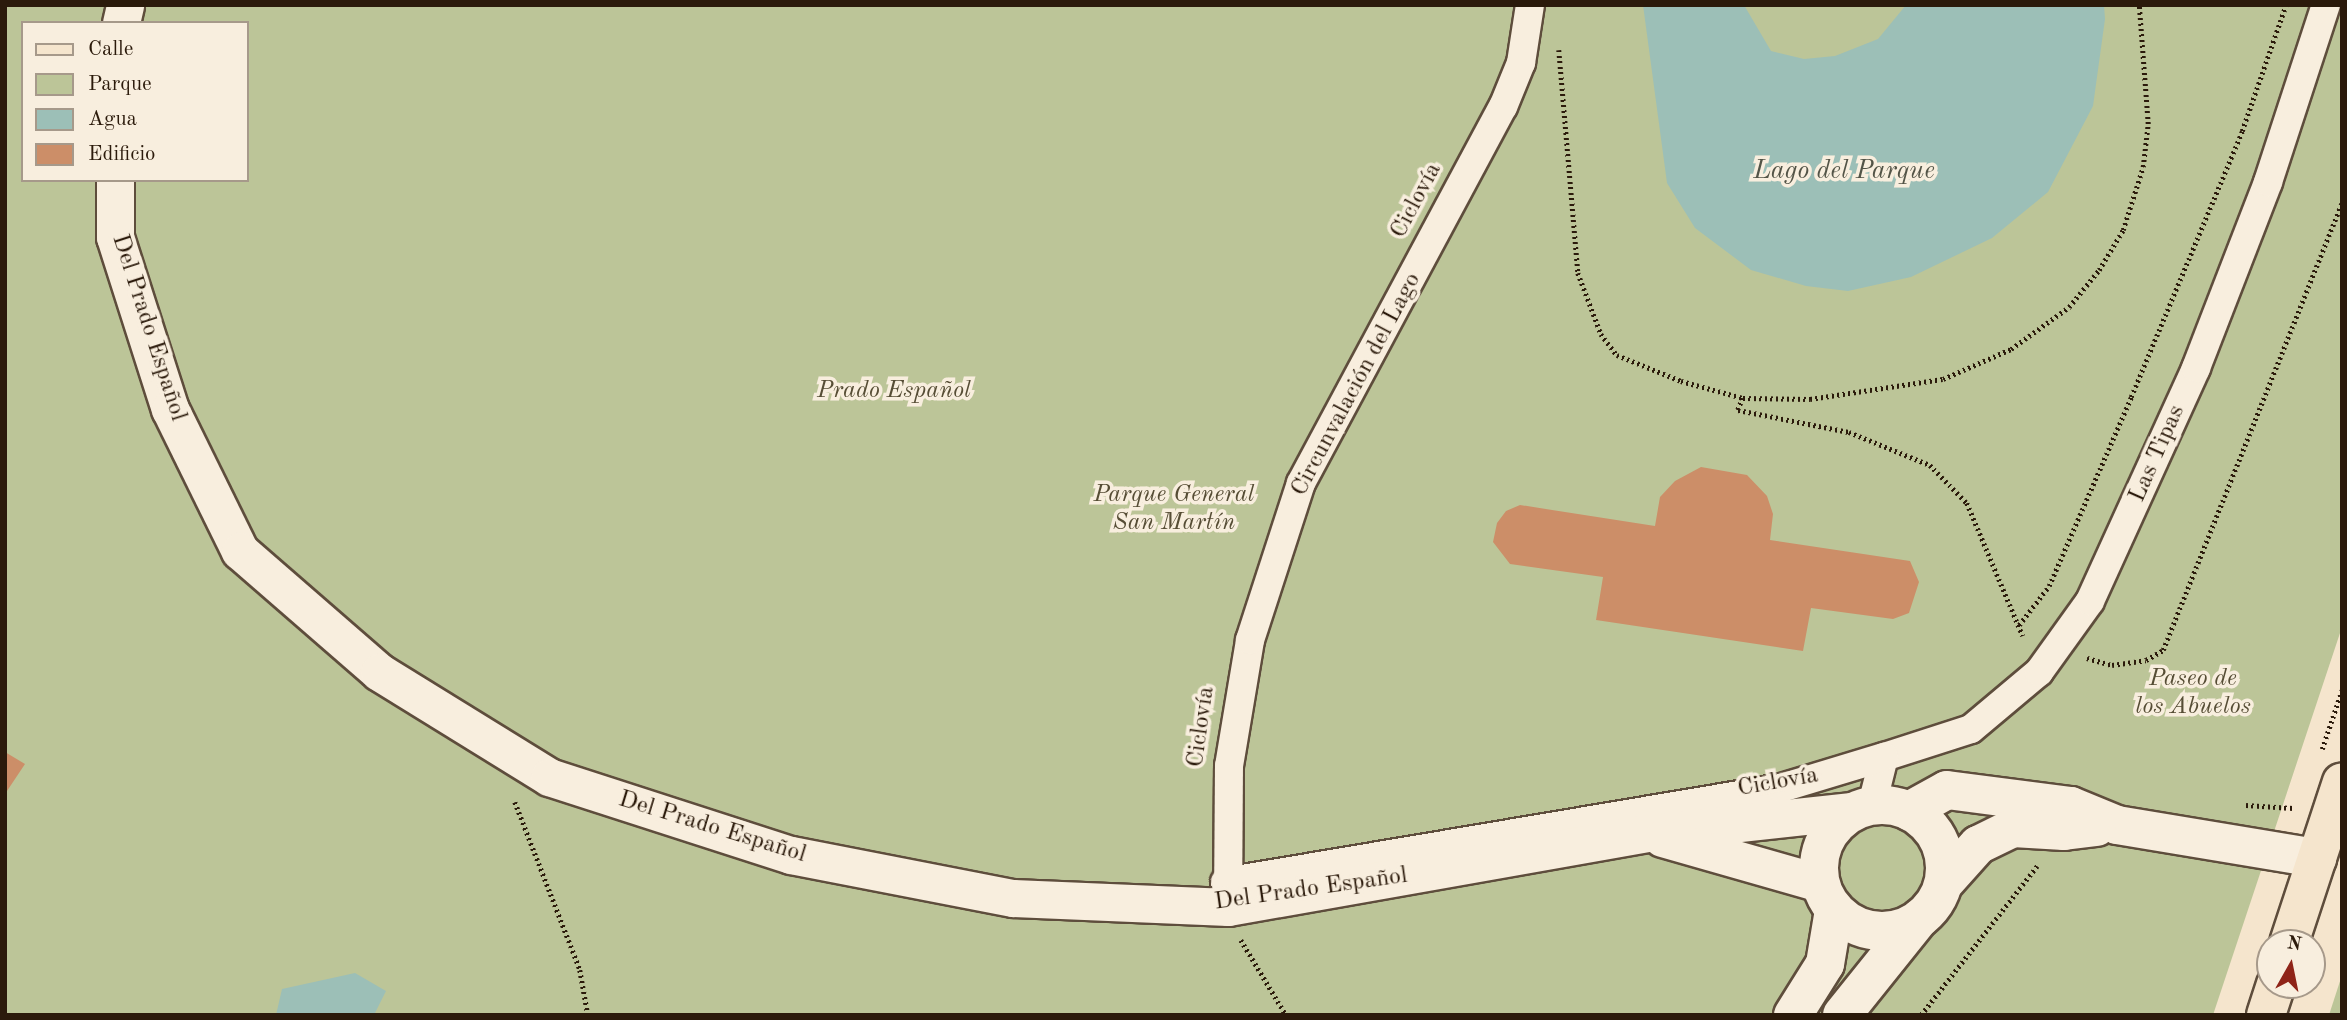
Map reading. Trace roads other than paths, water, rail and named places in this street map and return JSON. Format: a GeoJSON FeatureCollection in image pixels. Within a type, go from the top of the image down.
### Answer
{"type":"FeatureCollection","features":[{"type":"Feature","properties":{"kind":"main road"},"geometry":{"type":"LineString","coordinates":[[2294,929],[2342,782]]}},
{"type":"Feature","properties":{"kind":"street","name":"Circunvalación del Lago"},"geometry":{"type":"LineString","coordinates":[[1226,894],[1229,766],[1250,640],[1301,483],[1503,107],[1521,62],[1530,5]]}},
{"type":"Feature","properties":{"kind":"street","name":"Las Tipas"},"geometry":{"type":"LineString","coordinates":[[1226,894],[1781,788],[1971,729],[2039,672],[2090,601],[2196,368],[2268,181],[2326,5]]}},
{"type":"Feature","properties":{"kind":"street","name":"Del Prado Español"},"geometry":{"type":"LineString","coordinates":[[115,182],[115,237],[170,409],[240,551],[379,672],[549,777],[791,855],[1013,898],[1226,894],[1648,834],[1862,808]]}},
{"type":"Feature","properties":{"kind":"street"},"geometry":{"type":"LineString","coordinates":[[1793,1015],[1825,964],[1827,897],[1821,849],[1832,827],[1862,808],[1884,757]]}},
{"type":"Feature","properties":{"kind":"street"},"geometry":{"type":"LineString","coordinates":[[1862,808],[1909,811],[1947,790],[2071,806],[2117,825],[2317,858]]}},
{"type":"Feature","properties":{"kind":"street"},"geometry":{"type":"LineString","coordinates":[[1909,811],[1935,833],[1945,866],[1944,883]]}},
{"type":"Feature","properties":{"kind":"street"},"geometry":{"type":"LineString","coordinates":[[1842,1015],[1919,919],[1944,883],[1978,845],[2013,828],[2064,831],[2117,825]]}},
{"type":"Feature","properties":{"kind":"street","name":"Del Prado Español"},"geometry":{"type":"LineString","coordinates":[[1648,834],[1827,897]]}},
{"type":"Feature","properties":{"kind":"street"},"geometry":{"type":"LineString","coordinates":[[1827,897],[1853,925],[1875,931],[1899,929],[1919,919]]}},
{"type":"Feature","properties":{"kind":"water","name":"Lago del Parque"},"geometry":{"type":"Polygon","coordinates":[[[1643,5],[1744,5],[1771,51],[1804,59],[1835,56],[1878,39],[1906,5],[2104,5],[2105,19],[2093,106],[2048,192],[1992,238],[1911,277],[1848,291],[1806,286],[1751,270],[1695,228],[1667,183],[1643,5]]]}},
{"type":"Feature","properties":{"kind":"water"},"geometry":{"type":"Polygon","coordinates":[[[355,973],[386,991],[374,1015],[276,1015],[282,989],[355,973]]]}},
{"type":"Feature","properties":{"kind":"park label","name":"Prado Español"},"geometry":{"type":"Point","coordinates":[894,392]}},
{"type":"Feature","properties":{"kind":"park label","name":"Parque General San Martín"},"geometry":{"type":"Point","coordinates":[1174,510]}},
{"type":"Feature","properties":{"kind":"park label","name":"Paseo de los Abuelos"},"geometry":{"type":"Point","coordinates":[2193,694]}}]}
